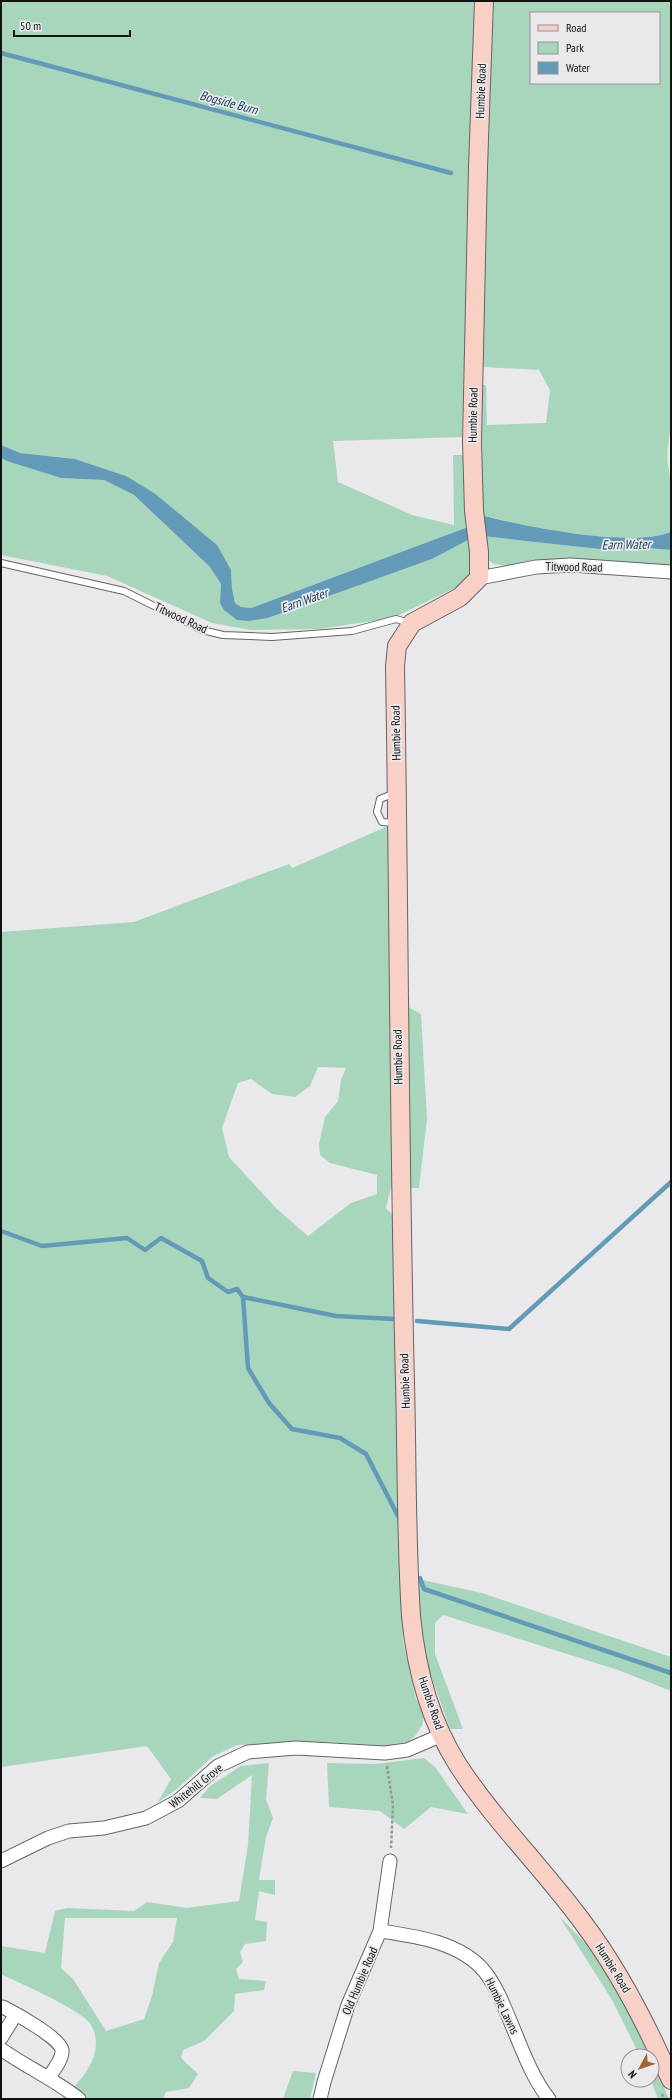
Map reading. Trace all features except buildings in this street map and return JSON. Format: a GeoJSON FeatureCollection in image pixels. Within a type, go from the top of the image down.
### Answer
{"type":"FeatureCollection","features":[{"type":"Feature","properties":{"kind":"street","name":"Humbie Road"},"geometry":{"type":"LineString","coordinates":[[484,1],[478,167],[472,442],[474,511],[479,552],[479,578],[460,597],[412,623],[397,646],[395,666],[398,792],[400,1179],[410,1589],[415,1647],[422,1680],[442,1735],[458,1764],[487,1805],[567,1901],[613,1966],[639,2011],[671,2080]]}},
{"type":"Feature","properties":{"kind":"street","name":"Titwood Road"},"geometry":{"type":"LineString","coordinates":[[479,578],[536,567],[571,565],[671,572]]}},
{"type":"Feature","properties":{"kind":"street","name":"Whitehill Grove"},"geometry":{"type":"LineString","coordinates":[[1,1861],[30,1846],[55,1836],[69,1832],[126,1824],[146,1818],[178,1801],[218,1766],[248,1752],[296,1748],[385,1753],[407,1750],[442,1735]]}},
{"type":"Feature","properties":{"kind":"street","name":"Old Humbie Road"},"geometry":{"type":"LineString","coordinates":[[320,2099],[348,2005],[380,1931],[390,1861]]}},
{"type":"Feature","properties":{"kind":"street","name":"Humbie Lawns"},"geometry":{"type":"LineString","coordinates":[[380,1931],[435,1942],[470,1958],[485,1972],[508,2016],[533,2073],[550,2099]]}},
{"type":"Feature","properties":{"kind":"street"},"geometry":{"type":"LineString","coordinates":[[3,2007],[53,2038],[60,2046],[62,2051],[60,2059],[48,2078]]}},
{"type":"Feature","properties":{"kind":"street"},"geometry":{"type":"LineString","coordinates":[[1,2038],[16,2014]]}},
{"type":"Feature","properties":{"kind":"street"},"geometry":{"type":"LineString","coordinates":[[1,2049],[14,2059],[48,2078],[79,2099]]}},
{"type":"Feature","properties":{"kind":"lane","name":"Titwood Road"},"geometry":{"type":"LineString","coordinates":[[1,564],[124,590],[202,630],[223,635],[272,637],[352,631],[396,619],[412,623]]}},
{"type":"Feature","properties":{"kind":"path"},"geometry":{"type":"LineString","coordinates":[[385,1753],[393,1805],[390,1861]]}},
{"type":"Feature","properties":{"kind":"green space"},"geometry":{"type":"Polygon","coordinates":[[[1,1],[475,1],[462,437],[333,441],[338,482],[412,515],[454,525],[453,455],[463,455],[468,527],[251,608],[241,607],[235,603],[232,589],[231,570],[126,476],[75,459],[20,453],[1,445],[1,1]]]}},
{"type":"Feature","properties":{"kind":"green space"},"geometry":{"type":"Polygon","coordinates":[[[494,1],[671,1],[671,427],[668,445],[668,465],[671,477],[671,533],[627,538],[576,534],[481,515],[481,385],[486,385],[487,425],[546,423],[550,390],[539,370],[482,367],[484,227],[494,1]]]}},
{"type":"Feature","properties":{"kind":"green space"},"geometry":{"type":"Polygon","coordinates":[[[1,458],[61,478],[104,480],[134,495],[210,567],[221,584],[220,603],[249,621],[268,618],[432,559],[470,539],[472,557],[470,572],[463,584],[393,618],[319,629],[251,630],[212,623],[107,576],[1,555],[1,458]]]}},
{"type":"Feature","properties":{"kind":"green space"},"geometry":{"type":"Polygon","coordinates":[[[482,536],[608,550],[647,548],[671,550],[671,566],[548,561],[507,566],[493,564],[486,557],[482,536]]]}},
{"type":"Feature","properties":{"kind":"green space"},"geometry":{"type":"Polygon","coordinates":[[[388,826],[394,1176],[386,1208],[395,1218],[403,1641],[416,1699],[424,1715],[422,1726],[415,1736],[407,1742],[388,1746],[328,1742],[237,1745],[212,1757],[177,1789],[158,1802],[171,1779],[147,1746],[1,1767],[1,932],[134,922],[289,864],[292,868],[388,826]],[[318,1067],[310,1086],[295,1097],[272,1094],[251,1079],[238,1083],[222,1128],[229,1157],[276,1208],[308,1236],[351,1203],[377,1194],[377,1175],[330,1163],[320,1155],[319,1144],[325,1117],[338,1101],[341,1080],[346,1068],[318,1067]]]}},
{"type":"Feature","properties":{"kind":"green space"},"geometry":{"type":"Polygon","coordinates":[[[405,1005],[421,1014],[427,1119],[419,1188],[409,1188],[405,1005]]]}},
{"type":"Feature","properties":{"kind":"green space"},"geometry":{"type":"Polygon","coordinates":[[[418,1579],[482,1593],[671,1657],[671,1691],[618,1670],[443,1615],[435,1623],[435,1654],[463,1729],[450,1729],[427,1664],[418,1601],[418,1579]]]}},
{"type":"Feature","properties":{"kind":"green space"},"geometry":{"type":"Polygon","coordinates":[[[424,1758],[435,1767],[468,1814],[431,1807],[404,1829],[380,1811],[329,1807],[327,1763],[376,1764],[424,1758]]]}},
{"type":"Feature","properties":{"kind":"green space"},"geometry":{"type":"Polygon","coordinates":[[[269,1763],[266,1799],[273,1818],[266,1837],[259,1880],[275,1880],[275,1895],[259,1891],[255,1920],[267,1922],[266,1941],[245,1944],[240,1952],[243,1962],[236,1969],[239,1979],[266,1981],[264,1990],[235,1994],[234,2011],[204,2041],[183,2050],[181,2058],[198,2074],[189,2088],[166,2092],[163,2099],[85,2099],[74,2087],[85,2074],[93,2059],[96,2042],[95,2034],[91,2025],[86,2019],[64,2005],[1,1974],[1,1946],[45,1953],[55,1911],[67,1908],[134,1911],[147,1902],[187,1908],[239,1901],[248,1845],[252,1775],[217,1799],[200,1798],[210,1786],[241,1766],[269,1763]],[[65,1918],[61,1968],[73,1979],[106,2031],[144,2019],[152,1996],[159,1963],[173,1942],[177,1918],[65,1918]]]}},
{"type":"Feature","properties":{"kind":"green space"},"geometry":{"type":"Polygon","coordinates":[[[559,1916],[594,1952],[631,2010],[648,2048],[636,2048],[612,2000],[559,1916]]]}},
{"type":"Feature","properties":{"kind":"green space"},"geometry":{"type":"Polygon","coordinates":[[[293,2071],[316,2073],[310,2099],[283,2099],[293,2071]]]}},
{"type":"Feature","properties":{"kind":"green space"},"geometry":{"type":"Polygon","coordinates":[[[660,2078],[669,2099],[658,2099],[654,2088],[660,2088],[660,2078]]]}},
{"type":"Feature","properties":{"kind":"water","name":"Earn Water"},"geometry":{"type":"Polygon","coordinates":[[[1,445],[20,453],[75,459],[126,476],[154,493],[217,545],[231,570],[232,589],[235,603],[241,607],[251,608],[468,527],[470,539],[432,559],[268,618],[249,621],[237,620],[224,610],[220,603],[221,584],[210,567],[134,495],[104,480],[61,478],[7,461],[1,458],[1,445]]]}},
{"type":"Feature","properties":{"kind":"water","name":"Earn Water"},"geometry":{"type":"Polygon","coordinates":[[[481,515],[550,530],[604,537],[630,538],[653,536],[671,532],[671,550],[647,548],[608,550],[482,536],[481,515]]]}},
{"type":"Feature","properties":{"kind":"waterway","name":"Bogside Burn"},"geometry":{"type":"LineString","coordinates":[[1,53],[451,173]]}},
{"type":"Feature","properties":{"kind":"waterway"},"geometry":{"type":"LineString","coordinates":[[417,1321],[509,1329],[671,1182]]}},
{"type":"Feature","properties":{"kind":"waterway"},"geometry":{"type":"LineString","coordinates":[[1,1231],[42,1246],[127,1238],[145,1250],[161,1238],[202,1261],[208,1278],[228,1292],[237,1289],[243,1297],[248,1368],[269,1403],[292,1429],[340,1438],[366,1454],[398,1516]]}},
{"type":"Feature","properties":{"kind":"waterway"},"geometry":{"type":"LineString","coordinates":[[243,1297],[336,1316],[394,1319]]}},
{"type":"Feature","properties":{"kind":"waterway"},"geometry":{"type":"LineString","coordinates":[[420,1578],[424,1589],[671,1673]]}}]}
